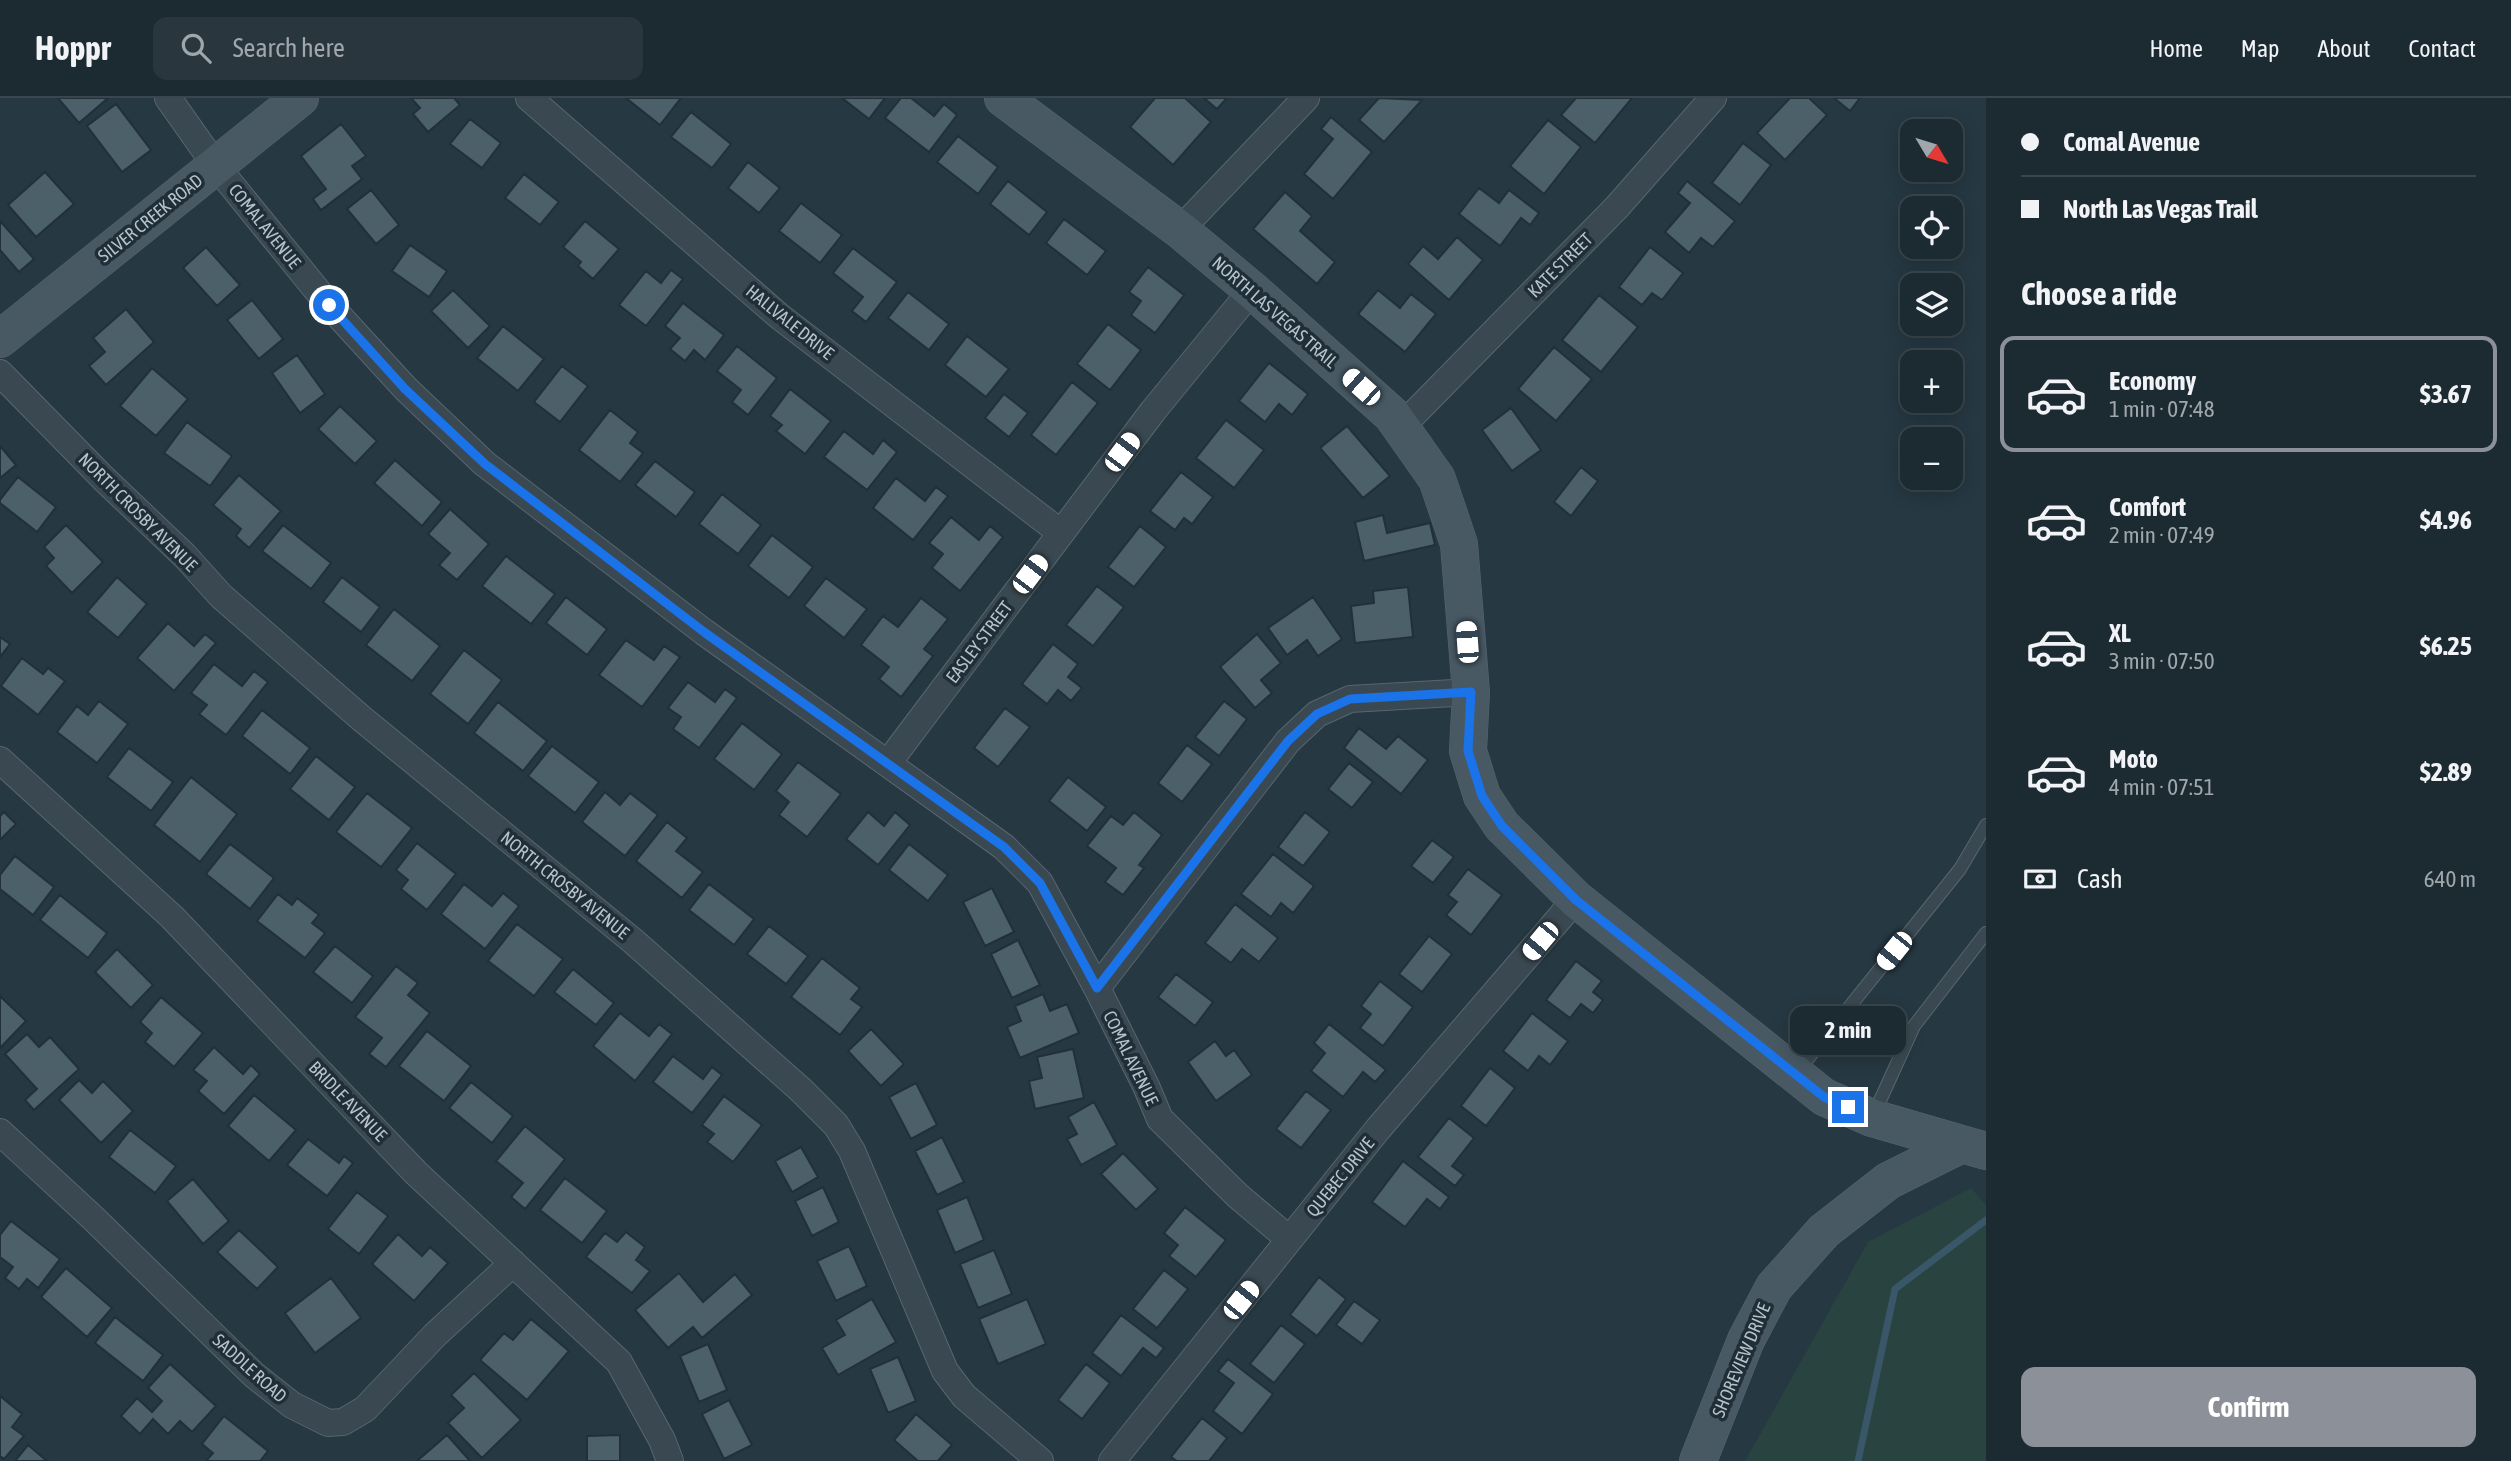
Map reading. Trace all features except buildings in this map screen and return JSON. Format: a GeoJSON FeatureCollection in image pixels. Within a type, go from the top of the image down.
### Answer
{"type":"FeatureCollection","features":[{"type":"Feature","properties":{"kind":"street","name":"COMAL AVENUE"},"geometry":{"type":"LineString","coordinates":[[168,98],[216,166],[329,305],[405,389],[485,464],[704,632],[1004,847],[1040,883],[1097,988],[1160,1119],[1238,1196],[1289,1239]]}},
{"type":"Feature","properties":{"kind":"street","name":"SILVER CREEK ROAD"},"geometry":{"type":"LineString","coordinates":[[0,339],[300,98]]}},
{"type":"Feature","properties":{"kind":"street","name":"HALLVALE DRIVE"},"geometry":{"type":"LineString","coordinates":[[529,98],[779,316],[1061,533]]}},
{"type":"Feature","properties":{"kind":"street","name":"NORTH LAS VEGAS TRAIL"},"geometry":{"type":"LineString","coordinates":[[1003,98],[1180,230],[1252,290],[1371,396],[1401,427],[1437,479],[1459,544],[1471,692],[1468,751],[1482,796],[1502,826],[1576,900],[1824,1097],[1872,1118],[1974,1148]]}},
{"type":"Feature","properties":{"kind":"street"},"geometry":{"type":"LineString","coordinates":[[1180,230],[1307,98]]}},
{"type":"Feature","properties":{"kind":"street","name":"KATE STREET"},"geometry":{"type":"LineString","coordinates":[[1401,427],[1618,206],[1713,98]]}},
{"type":"Feature","properties":{"kind":"street","name":"EASLEY STREET"},"geometry":{"type":"LineString","coordinates":[[888,763],[1153,411],[1252,290]]}},
{"type":"Feature","properties":{"kind":"street","name":"NORTH CROSBY AVENUE"},"geometry":{"type":"LineString","coordinates":[[0,373],[104,479],[185,556],[221,596],[361,718],[633,941],[836,1125],[852,1151],[945,1371],[964,1396],[1040,1461]]}},
{"type":"Feature","properties":{"kind":"street"},"geometry":{"type":"LineString","coordinates":[[1097,988],[1288,741],[1317,714],[1350,699],[1471,692]]}},
{"type":"Feature","properties":{"kind":"street","name":"BRIDLE AVENUE"},"geometry":{"type":"LineString","coordinates":[[0,760],[172,917],[416,1173],[619,1363],[662,1440],[670,1461]]}},
{"type":"Feature","properties":{"kind":"street","name":"QUEBEC DRIVE"},"geometry":{"type":"LineString","coordinates":[[1112,1461],[1378,1129],[1576,900]]}},
{"type":"Feature","properties":{"kind":"street","name":"SADDLE ROAD"},"geometry":{"type":"LineString","coordinates":[[0,1132],[92,1217],[254,1376],[292,1405],[328,1423],[343,1422],[365,1409],[435,1335],[513,1263]]}},
{"type":"Feature","properties":{"kind":"street","name":"SHOREVIEW DRIVE"},"geometry":{"type":"LineString","coordinates":[[1698,1461],[1746,1340],[1773,1287],[1824,1231],[1888,1181],[1974,1148]]}},
{"type":"Feature","properties":{"kind":"lane"},"geometry":{"type":"LineString","coordinates":[[1796,1074],[1960,869],[1986,825]]}},
{"type":"Feature","properties":{"kind":"lane"},"geometry":{"type":"LineString","coordinates":[[1872,1118],[1914,1026],[1986,933]]}},
{"type":"Feature","properties":{"kind":"green space"},"geometry":{"type":"Polygon","coordinates":[[[1971,1188],[1986,1205],[1986,1461],[1745,1461],[1868,1242],[1971,1188]]]}},
{"type":"Feature","properties":{"kind":"waterway"},"geometry":{"type":"LineString","coordinates":[[1858,1461],[1895,1289],[1986,1220]]}},
{"type":"Feature","properties":{"kind":"route"},"geometry":{"type":"LineString","coordinates":[[329,305],[405,389],[485,464],[704,632],[1004,847],[1040,883],[1097,988],[1288,741],[1317,714],[1350,699],[1471,692],[1468,751],[1482,796],[1502,826],[1576,900],[1824,1097],[1848,1107]]}}]}
